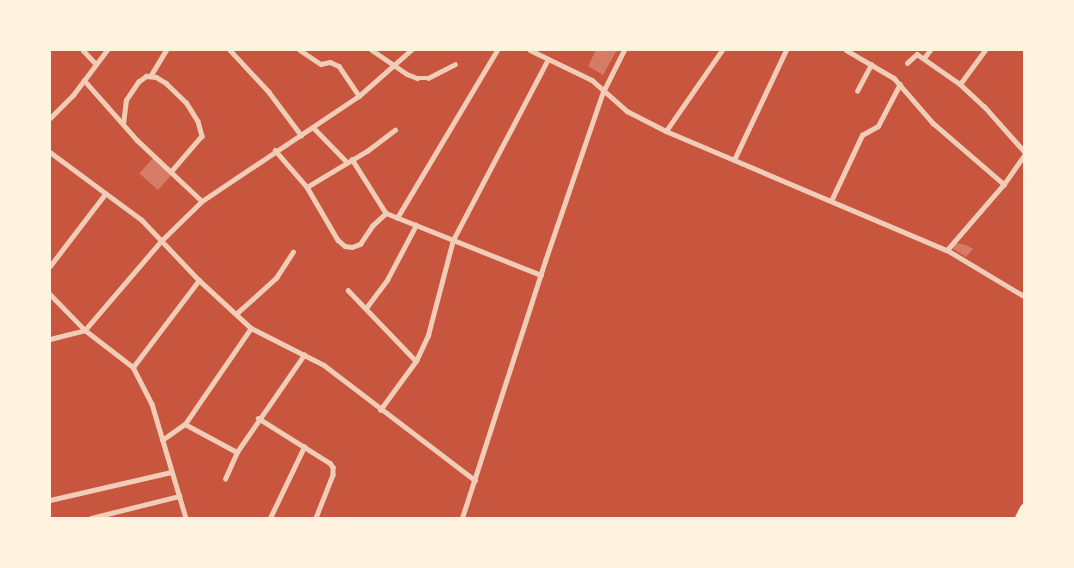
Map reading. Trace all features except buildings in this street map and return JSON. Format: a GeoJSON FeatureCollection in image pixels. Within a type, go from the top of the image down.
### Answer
{"type":"FeatureCollection","features":[{"type":"Feature","properties":{"kind":"highway"},"geometry":{"type":"LineString","coordinates":[[1019,519],[1024,508]]}},
{"type":"Feature","properties":{"kind":"street"},"geometry":{"type":"LineString","coordinates":[[83,50],[96,64]]}},
{"type":"Feature","properties":{"kind":"street"},"geometry":{"type":"LineString","coordinates":[[50,118],[107,50]]}},
{"type":"Feature","properties":{"kind":"street"},"geometry":{"type":"LineString","coordinates":[[123,124],[129,95],[141,79],[151,75],[166,50]]}},
{"type":"Feature","properties":{"kind":"street"},"geometry":{"type":"LineString","coordinates":[[231,50],[269,92],[301,135]]}},
{"type":"Feature","properties":{"kind":"street"},"geometry":{"type":"LineString","coordinates":[[300,50],[321,64],[330,62],[339,66],[359,96]]}},
{"type":"Feature","properties":{"kind":"street"},"geometry":{"type":"LineString","coordinates":[[372,50],[407,74],[428,78],[455,64]]}},
{"type":"Feature","properties":{"kind":"street"},"geometry":{"type":"LineString","coordinates":[[50,339],[85,330],[161,241],[202,201],[275,150],[359,96],[411,50]]}},
{"type":"Feature","properties":{"kind":"street"},"geometry":{"type":"LineString","coordinates":[[397,218],[498,50]]}},
{"type":"Feature","properties":{"kind":"street"},"geometry":{"type":"LineString","coordinates":[[530,50],[541,52],[548,59],[592,80],[627,111],[666,131],[947,250],[1024,296]]}},
{"type":"Feature","properties":{"kind":"street"},"geometry":{"type":"LineString","coordinates":[[462,519],[541,274],[603,92],[624,50]]}},
{"type":"Feature","properties":{"kind":"street"},"geometry":{"type":"LineString","coordinates":[[666,131],[722,50]]}},
{"type":"Feature","properties":{"kind":"street"},"geometry":{"type":"LineString","coordinates":[[734,160],[786,50]]}},
{"type":"Feature","properties":{"kind":"street"},"geometry":{"type":"LineString","coordinates":[[846,50],[900,84],[933,123],[1004,184]]}},
{"type":"Feature","properties":{"kind":"street"},"geometry":{"type":"LineString","coordinates":[[852,54],[858,50]]}},
{"type":"Feature","properties":{"kind":"street"},"geometry":{"type":"LineString","coordinates":[[924,58],[930,50]]}},
{"type":"Feature","properties":{"kind":"street"},"geometry":{"type":"LineString","coordinates":[[960,84],[985,50]]}},
{"type":"Feature","properties":{"kind":"street"},"geometry":{"type":"LineString","coordinates":[[907,63],[915,54],[960,84],[984,106],[1024,153],[1004,184],[947,250]]}},
{"type":"Feature","properties":{"kind":"street"},"geometry":{"type":"LineString","coordinates":[[380,410],[416,361],[428,335],[453,240],[548,59]]}},
{"type":"Feature","properties":{"kind":"street"},"geometry":{"type":"LineString","coordinates":[[857,92],[871,65]]}},
{"type":"Feature","properties":{"kind":"street"},"geometry":{"type":"LineString","coordinates":[[151,75],[166,83],[186,102],[202,133],[200,140],[172,171]]}},
{"type":"Feature","properties":{"kind":"street"},"geometry":{"type":"LineString","coordinates":[[84,80],[137,140],[202,201]]}},
{"type":"Feature","properties":{"kind":"street"},"geometry":{"type":"LineString","coordinates":[[831,201],[862,135],[878,126],[900,84]]}},
{"type":"Feature","properties":{"kind":"street"},"geometry":{"type":"LineString","coordinates":[[313,127],[349,161],[386,213],[541,274]]}},
{"type":"Feature","properties":{"kind":"street"},"geometry":{"type":"LineString","coordinates":[[307,187],[395,130]]}},
{"type":"Feature","properties":{"kind":"street"},"geometry":{"type":"LineString","coordinates":[[275,150],[307,187],[338,240],[348,247],[360,244],[372,226],[386,213]]}},
{"type":"Feature","properties":{"kind":"street"},"geometry":{"type":"LineString","coordinates":[[50,152],[135,215],[199,280],[251,328],[324,366],[475,480]]}},
{"type":"Feature","properties":{"kind":"street"},"geometry":{"type":"LineString","coordinates":[[50,266],[105,194]]}},
{"type":"Feature","properties":{"kind":"street"},"geometry":{"type":"LineString","coordinates":[[366,308],[387,280],[416,225]]}},
{"type":"Feature","properties":{"kind":"street"},"geometry":{"type":"LineString","coordinates":[[236,314],[276,278],[293,252]]}},
{"type":"Feature","properties":{"kind":"street"},"geometry":{"type":"LineString","coordinates":[[133,367],[199,280]]}},
{"type":"Feature","properties":{"kind":"street"},"geometry":{"type":"LineString","coordinates":[[348,290],[416,361]]}},
{"type":"Feature","properties":{"kind":"street"},"geometry":{"type":"LineString","coordinates":[[50,294],[85,330],[133,367],[152,404],[186,519]]}},
{"type":"Feature","properties":{"kind":"street"},"geometry":{"type":"LineString","coordinates":[[162,440],[184,424],[251,328]]}},
{"type":"Feature","properties":{"kind":"street"},"geometry":{"type":"LineString","coordinates":[[225,479],[237,452],[258,418],[304,355]]}},
{"type":"Feature","properties":{"kind":"street"},"geometry":{"type":"LineString","coordinates":[[258,418],[330,463],[334,471],[316,519]]}},
{"type":"Feature","properties":{"kind":"street"},"geometry":{"type":"LineString","coordinates":[[184,424],[237,452]]}},
{"type":"Feature","properties":{"kind":"street"},"geometry":{"type":"LineString","coordinates":[[270,519],[304,447]]}},
{"type":"Feature","properties":{"kind":"street"},"geometry":{"type":"LineString","coordinates":[[50,500],[171,472]]}},
{"type":"Feature","properties":{"kind":"street"},"geometry":{"type":"LineString","coordinates":[[91,519],[179,496]]}}]}
